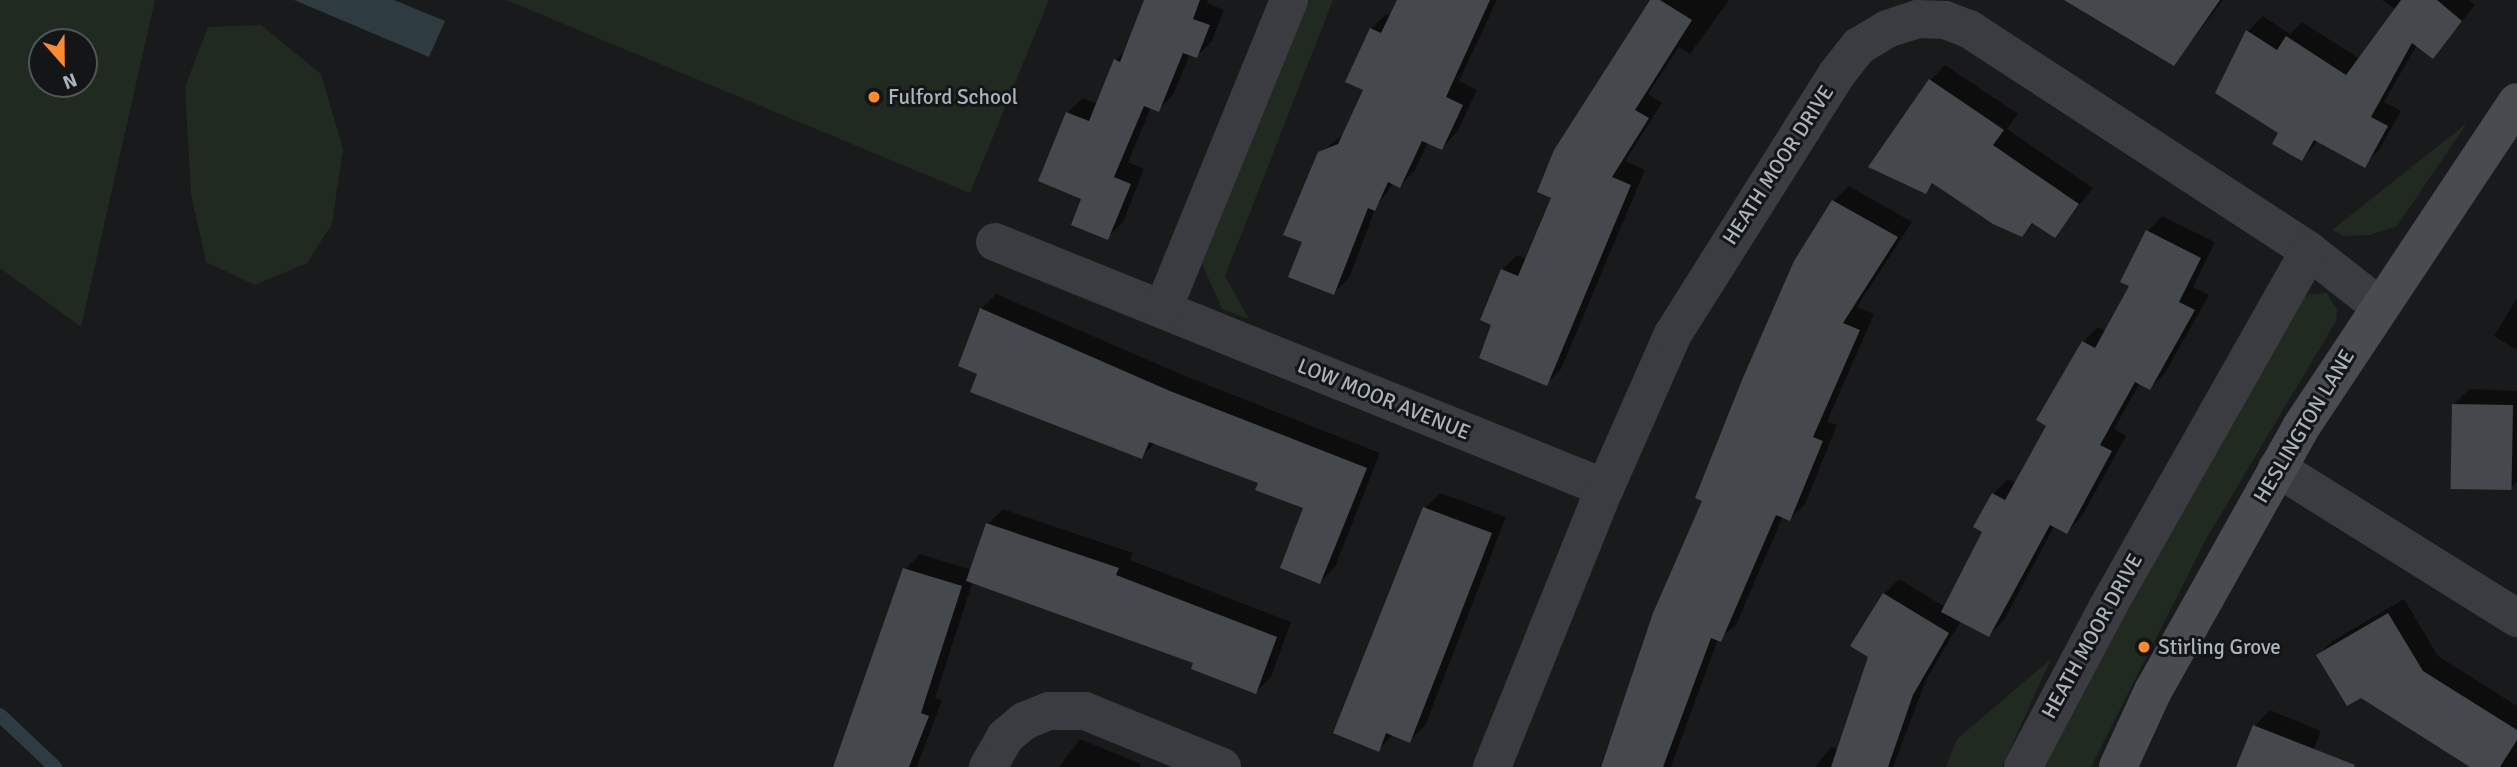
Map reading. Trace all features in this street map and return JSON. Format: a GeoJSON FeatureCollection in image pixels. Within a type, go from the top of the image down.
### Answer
{"type":"FeatureCollection","features":[{"type":"Feature","properties":{"kind":"street"},"geometry":{"type":"LineString","coordinates":[[1163,309],[1289,0]]}},
{"type":"Feature","properties":{"kind":"street","name":"HEATH MOOR DRIVE"},"geometry":{"type":"LineString","coordinates":[[1492,767],[1605,488],[1692,298],[1836,75],[1858,46],[1916,10],[1969,29],[2309,251],[2345,284],[2384,297]]}},
{"type":"Feature","properties":{"kind":"street","name":"HESLINGTON LANE"},"geometry":{"type":"LineString","coordinates":[[2118,767],[2153,691],[2277,468],[2384,297],[2517,102]]}},
{"type":"Feature","properties":{"kind":"street","name":"LOW MOOR AVENUE"},"geometry":{"type":"LineString","coordinates":[[995,242],[1605,488]]}},
{"type":"Feature","properties":{"kind":"street","name":"HEATH MOOR DRIVE"},"geometry":{"type":"LineString","coordinates":[[2023,767],[2099,622],[2309,251]]}},
{"type":"Feature","properties":{"kind":"street"},"geometry":{"type":"LineString","coordinates":[[2277,468],[2517,618]]}},
{"type":"Feature","properties":{"kind":"street"},"geometry":{"type":"LineString","coordinates":[[988,767],[1005,737],[1024,721],[1049,711],[1085,712],[1222,767]]}},
{"type":"Feature","properties":{"kind":"shaded area"},"geometry":{"type":"Polygon","coordinates":[[[0,0],[155,0],[81,327],[0,268],[0,0]]]}},
{"type":"Feature","properties":{"kind":"shaded area"},"geometry":{"type":"Polygon","coordinates":[[[294,0],[394,0],[445,21],[429,57],[294,0]]]}},
{"type":"Feature","properties":{"kind":"shaded area","name":"Fulford School"},"geometry":{"type":"Polygon","coordinates":[[[506,0],[1049,0],[970,193],[506,0]]]}},
{"type":"Feature","properties":{"kind":"shaded area"},"geometry":{"type":"Polygon","coordinates":[[[1309,0],[1333,0],[1225,276],[1249,319],[1222,309],[1202,264],[1309,0]]]}},
{"type":"Feature","properties":{"kind":"shaded area"},"geometry":{"type":"Polygon","coordinates":[[[261,25],[321,74],[343,149],[332,224],[307,263],[255,285],[206,262],[191,194],[185,87],[208,27],[261,25]]]}},
{"type":"Feature","properties":{"kind":"shaded area"},"geometry":{"type":"Polygon","coordinates":[[[2467,123],[2397,226],[2370,235],[2344,236],[2332,230],[2467,123]]]}},
{"type":"Feature","properties":{"kind":"shaded area"},"geometry":{"type":"Polygon","coordinates":[[[2327,293],[2337,310],[2336,321],[2206,539],[2091,767],[2038,767],[2302,300],[2309,294],[2327,293]]]}},
{"type":"Feature","properties":{"kind":"shaded area"},"geometry":{"type":"Polygon","coordinates":[[[2051,659],[2002,767],[1946,767],[1957,739],[2051,659]]]}},
{"type":"Feature","properties":{"kind":"building"},"geometry":{"type":"Polygon","coordinates":[[[1144,0],[1200,0],[1193,19],[1210,25],[1197,58],[1183,53],[1159,112],[1144,106],[1114,177],[1131,184],[1108,240],[1071,225],[1081,199],[1038,181],[1066,112],[1089,121],[1114,59],[1120,62],[1144,0]]]}},
{"type":"Feature","properties":{"kind":"building"},"geometry":{"type":"Polygon","coordinates":[[[1397,0],[1490,0],[1446,97],[1463,105],[1442,150],[1422,141],[1400,188],[1388,182],[1375,211],[1368,208],[1334,295],[1288,277],[1302,242],[1283,235],[1318,152],[1338,144],[1363,90],[1345,82],[1370,28],[1381,33],[1397,0]]]}},
{"type":"Feature","properties":{"kind":"building"},"geometry":{"type":"Polygon","coordinates":[[[1650,0],[1660,0],[1692,20],[1635,110],[1649,118],[1612,177],[1631,185],[1547,386],[1479,358],[1491,325],[1480,320],[1501,269],[1518,276],[1551,198],[1537,192],[1554,150],[1650,0]]]}},
{"type":"Feature","properties":{"kind":"building"},"geometry":{"type":"Polygon","coordinates":[[[2064,0],[2220,0],[2174,66],[2064,0]]]}},
{"type":"Feature","properties":{"kind":"building"},"geometry":{"type":"Polygon","coordinates":[[[2401,0],[2437,0],[2462,21],[2433,59],[2412,43],[2371,117],[2388,126],[2365,168],[2314,140],[2302,161],[2272,144],[2278,133],[2215,93],[2246,30],[2277,50],[2286,36],[2346,75],[2401,0]]]}},
{"type":"Feature","properties":{"kind":"building"},"geometry":{"type":"Polygon","coordinates":[[[1929,79],[2004,130],[1993,145],[2079,204],[2055,238],[2032,223],[2022,237],[1993,224],[1932,183],[1926,194],[1868,167],[1929,79]]]}},
{"type":"Feature","properties":{"kind":"building"},"geometry":{"type":"Polygon","coordinates":[[[1832,200],[1898,237],[1843,323],[1860,330],[1813,437],[1823,441],[1790,521],[1776,515],[1721,642],[1711,638],[1663,767],[1601,767],[1653,613],[1702,501],[1695,498],[1742,380],[1794,261],[1832,200]]]}},
{"type":"Feature","properties":{"kind":"building"},"geometry":{"type":"Polygon","coordinates":[[[2146,230],[2201,258],[2179,302],[2195,310],[2150,390],[2135,382],[2100,445],[2112,451],[2067,534],[2050,525],[1989,637],[1941,612],[1982,532],[1973,527],[1992,493],[2005,500],[2046,426],[2036,420],[2082,341],[2095,348],[2129,286],[2120,282],[2146,230]]]}},
{"type":"Feature","properties":{"kind":"building"},"geometry":{"type":"Polygon","coordinates":[[[980,308],[1170,391],[1367,468],[1320,584],[1280,568],[1303,508],[1255,490],[1258,483],[1149,442],[1142,459],[970,392],[977,374],[958,366],[980,308]]]}},
{"type":"Feature","properties":{"kind":"building"},"geometry":{"type":"Polygon","coordinates":[[[2452,404],[2513,405],[2512,490],[2451,489],[2452,404]]]}},
{"type":"Feature","properties":{"kind":"building"},"geometry":{"type":"Polygon","coordinates":[[[1423,507],[1492,533],[1410,743],[1386,733],[1379,752],[1333,733],[1423,507]]]}},
{"type":"Feature","properties":{"kind":"building"},"geometry":{"type":"Polygon","coordinates":[[[986,523],[1119,568],[1116,575],[1277,637],[1256,694],[1191,669],[1193,663],[966,581],[986,523]]]}},
{"type":"Feature","properties":{"kind":"building"},"geometry":{"type":"Polygon","coordinates":[[[903,568],[962,586],[921,713],[929,716],[909,767],[833,767],[903,568]]]}},
{"type":"Feature","properties":{"kind":"building"},"geometry":{"type":"Polygon","coordinates":[[[1883,593],[1949,633],[1913,695],[1888,767],[1831,767],[1868,657],[1850,646],[1883,593]]]}},
{"type":"Feature","properties":{"kind":"building"},"geometry":{"type":"Polygon","coordinates":[[[2388,613],[2423,671],[2517,730],[2517,740],[2500,767],[2470,767],[2361,698],[2347,706],[2316,655],[2388,613]]]}},
{"type":"Feature","properties":{"kind":"building"},"geometry":{"type":"Polygon","coordinates":[[[2253,725],[2355,765],[2236,767],[2253,725]]]}},
{"type":"Feature","properties":{"kind":"waterway"},"geometry":{"type":"LineString","coordinates":[[0,715],[55,767]]}},
{"type":"Feature","properties":{"kind":"place","name":"Fulford School"},"geometry":{"type":"Point","coordinates":[874,97]}},
{"type":"Feature","properties":{"kind":"place","name":"Stirling Grove"},"geometry":{"type":"Point","coordinates":[2144,647]}}]}
